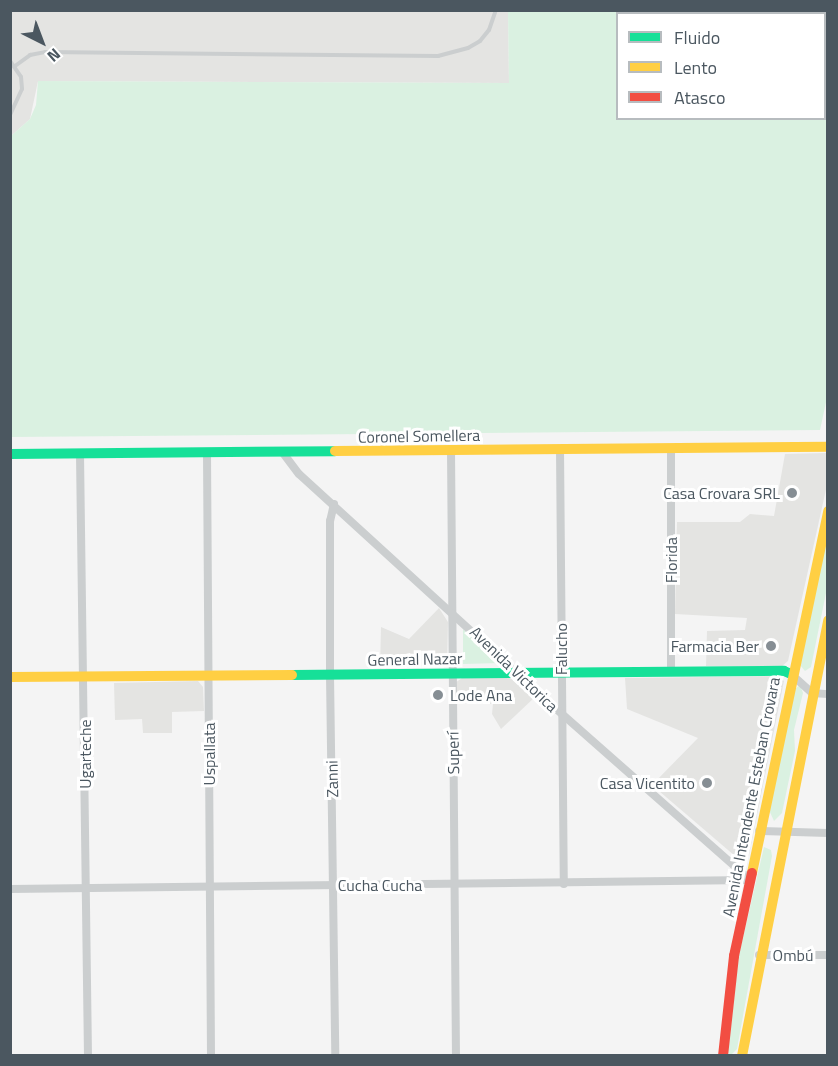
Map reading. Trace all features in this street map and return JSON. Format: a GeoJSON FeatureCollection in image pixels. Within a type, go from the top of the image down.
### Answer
{"type":"FeatureCollection","features":[{"type":"Feature","properties":{"kind":"street","name":"Coronel Somellera"},"geometry":{"type":"LineString","coordinates":[[10,454],[828,447]]}},
{"type":"Feature","properties":{"kind":"street","name":"Florida"},"geometry":{"type":"LineString","coordinates":[[670,672],[671,448]]}},
{"type":"Feature","properties":{"kind":"street","name":"Falucho"},"geometry":{"type":"LineString","coordinates":[[560,449],[564,884]]}},
{"type":"Feature","properties":{"kind":"street","name":"Superí"},"geometry":{"type":"LineString","coordinates":[[451,450],[456,1056]]}},
{"type":"Feature","properties":{"kind":"street","name":"Uspallata"},"geometry":{"type":"LineString","coordinates":[[207,453],[211,1056]]}},
{"type":"Feature","properties":{"kind":"street","name":"Avenida Victorica"},"geometry":{"type":"LineString","coordinates":[[283,453],[334,504],[451,609],[562,714],[750,880]]}},
{"type":"Feature","properties":{"kind":"street","name":"Ugarteche"},"geometry":{"type":"LineString","coordinates":[[80,454],[85,678],[88,1056]]}},
{"type":"Feature","properties":{"kind":"street","name":"Zanni"},"geometry":{"type":"LineString","coordinates":[[334,504],[330,521],[330,675],[335,1056]]}},
{"type":"Feature","properties":{"kind":"street","name":"Avenida Intendente Esteban Crovara"},"geometry":{"type":"LineString","coordinates":[[723,1056],[734,956],[791,674],[828,511]]}},
{"type":"Feature","properties":{"kind":"street"},"geometry":{"type":"LineString","coordinates":[[742,1056],[783,832],[828,620]]}},
{"type":"Feature","properties":{"kind":"street","name":"General Nazar"},"geometry":{"type":"LineString","coordinates":[[10,677],[209,677],[519,672],[791,674]]}},
{"type":"Feature","properties":{"kind":"street"},"geometry":{"type":"LineString","coordinates":[[791,674],[812,693],[828,694]]}},
{"type":"Feature","properties":{"kind":"street"},"geometry":{"type":"LineString","coordinates":[[759,831],[828,833]]}},
{"type":"Feature","properties":{"kind":"street","name":"Cucha Cucha"},"geometry":{"type":"LineString","coordinates":[[10,889],[750,880]]}},
{"type":"Feature","properties":{"kind":"street","name":"Ombú"},"geometry":{"type":"LineString","coordinates":[[759,955],[828,956]]}},
{"type":"Feature","properties":{"kind":"lane"},"geometry":{"type":"LineString","coordinates":[[15,66],[30,55],[45,52],[438,56],[468,48],[480,41],[496,10]]}},
{"type":"Feature","properties":{"kind":"lane"},"geometry":{"type":"LineString","coordinates":[[10,61],[15,66],[22,89],[10,114]]}},
{"type":"Feature","properties":{"kind":"shaded area"},"geometry":{"type":"Polygon","coordinates":[[[11,11],[508,11],[509,83],[38,81],[30,119],[11,136],[11,11]]]}},
{"type":"Feature","properties":{"kind":"shaded area"},"geometry":{"type":"Polygon","coordinates":[[[827,453],[827,485],[788,661],[781,667],[706,666],[707,631],[745,630],[747,618],[675,614],[677,522],[740,522],[750,514],[774,516],[785,454],[827,453]]]}},
{"type":"Feature","properties":{"kind":"shaded area"},"geometry":{"type":"Polygon","coordinates":[[[439,608],[448,622],[447,665],[380,669],[381,627],[409,639],[439,608]]]}},
{"type":"Feature","properties":{"kind":"shaded area"},"geometry":{"type":"Polygon","coordinates":[[[778,676],[784,681],[749,855],[742,862],[652,785],[698,738],[627,709],[625,678],[778,676]]]}},
{"type":"Feature","properties":{"kind":"shaded area"},"geometry":{"type":"Polygon","coordinates":[[[462,678],[510,678],[535,697],[501,729],[492,714],[493,704],[456,702],[455,683],[462,678]]]}},
{"type":"Feature","properties":{"kind":"shaded area"},"geometry":{"type":"Polygon","coordinates":[[[198,681],[203,687],[204,711],[172,712],[172,733],[143,733],[142,719],[115,720],[114,683],[198,681]]]}},
{"type":"Feature","properties":{"kind":"green space"},"geometry":{"type":"Polygon","coordinates":[[[508,11],[827,11],[828,393],[820,430],[11,437],[11,136],[30,119],[36,105],[38,81],[509,83],[508,11]]]}},
{"type":"Feature","properties":{"kind":"green space"},"geometry":{"type":"Polygon","coordinates":[[[827,527],[827,588],[811,667],[805,671],[800,665],[827,527]]]}},
{"type":"Feature","properties":{"kind":"green space"},"geometry":{"type":"Polygon","coordinates":[[[463,629],[500,663],[463,664],[463,629]]]}},
{"type":"Feature","properties":{"kind":"green space"},"geometry":{"type":"Polygon","coordinates":[[[800,685],[803,693],[794,730],[795,751],[782,813],[774,821],[769,810],[795,689],[800,685]]]}},
{"type":"Feature","properties":{"kind":"green space"},"geometry":{"type":"Polygon","coordinates":[[[764,847],[771,850],[772,856],[737,1049],[731,1055],[728,1053],[739,955],[764,847]]]}},
{"type":"Feature","properties":{"kind":"traffic: fast"},"geometry":{"type":"LineString","coordinates":[[10,454],[335,451]]}},
{"type":"Feature","properties":{"kind":"traffic: fast"},"geometry":{"type":"LineString","coordinates":[[292,675],[784,671],[791,674]]}},
{"type":"Feature","properties":{"kind":"traffic: slow"},"geometry":{"type":"LineString","coordinates":[[335,451],[828,447]]}},
{"type":"Feature","properties":{"kind":"traffic: slow"},"geometry":{"type":"LineString","coordinates":[[752,873],[828,511]]}},
{"type":"Feature","properties":{"kind":"traffic: slow"},"geometry":{"type":"LineString","coordinates":[[742,1056],[828,620]]}},
{"type":"Feature","properties":{"kind":"traffic: slow"},"geometry":{"type":"LineString","coordinates":[[10,677],[292,675]]}},
{"type":"Feature","properties":{"kind":"traffic: jam"},"geometry":{"type":"LineString","coordinates":[[723,1056],[734,956],[752,873]]}},
{"type":"Feature","properties":{"kind":"place","name":"Casa Crovara SRL"},"geometry":{"type":"Point","coordinates":[792,493]}},
{"type":"Feature","properties":{"kind":"place","name":"Farmacia Ber"},"geometry":{"type":"Point","coordinates":[771,646]}},
{"type":"Feature","properties":{"kind":"place","name":"Lode Ana"},"geometry":{"type":"Point","coordinates":[438,695]}},
{"type":"Feature","properties":{"kind":"place","name":"Casa Vicentito"},"geometry":{"type":"Point","coordinates":[707,783]}}]}
